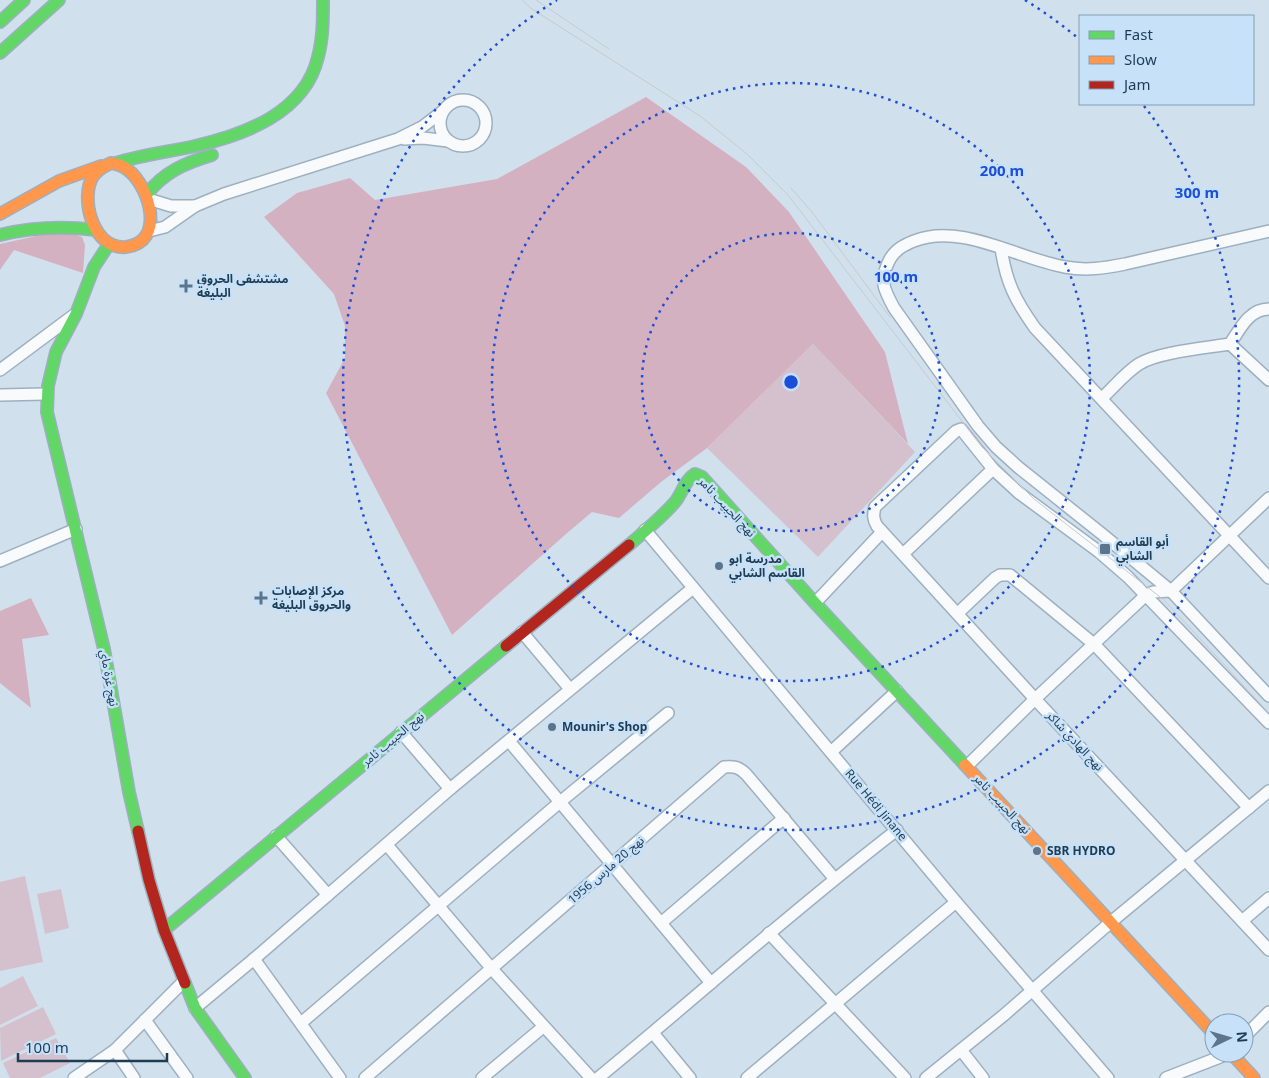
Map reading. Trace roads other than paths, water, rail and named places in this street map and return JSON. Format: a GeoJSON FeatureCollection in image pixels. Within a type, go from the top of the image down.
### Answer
{"type":"FeatureCollection","features":[{"type":"Feature","properties":{"kind":"main road"},"geometry":{"type":"LineString","coordinates":[[0,22],[24,0]]}},
{"type":"Feature","properties":{"kind":"main road"},"geometry":{"type":"LineString","coordinates":[[0,54],[59,0]]}},
{"type":"Feature","properties":{"kind":"main road"},"geometry":{"type":"LineString","coordinates":[[0,214],[48,186],[78,173],[139,156],[222,139],[254,128],[283,110],[304,88],[315,66],[324,26],[323,0]]}},
{"type":"Feature","properties":{"kind":"main road"},"geometry":{"type":"LineString","coordinates":[[296,114],[313,93],[323,76]]}},
{"type":"Feature","properties":{"kind":"main road"},"geometry":{"type":"LineString","coordinates":[[147,197],[157,181],[171,170],[188,162],[222,152]]}},
{"type":"Feature","properties":{"kind":"main road"},"geometry":{"type":"LineString","coordinates":[[101,166],[94,173],[88,194],[89,210],[97,232],[109,244],[128,247],[140,241],[149,231],[152,218],[147,197],[139,182],[129,170],[116,163]]}},
{"type":"Feature","properties":{"kind":"main road"},"geometry":{"type":"LineString","coordinates":[[0,235],[26,229],[65,226],[97,232]]}},
{"type":"Feature","properties":{"kind":"main road","name":"نهج غرة ماي"},"geometry":{"type":"LineString","coordinates":[[97,232],[92,266],[77,312],[60,345],[48,379],[45,394],[47,412],[104,649],[129,792],[149,880],[164,930],[195,1008],[245,1078]]}},
{"type":"Feature","properties":{"kind":"main road","name":"نهج غرة ماي"},"geometry":{"type":"LineString","coordinates":[[92,266],[109,244]]}},
{"type":"Feature","properties":{"kind":"main road","name":"نهج الحبيب ثامر"},"geometry":{"type":"LineString","coordinates":[[164,930],[645,530],[668,510],[691,476],[699,475],[1204,1023]]}},
{"type":"Feature","properties":{"kind":"main road"},"geometry":{"type":"LineString","coordinates":[[1238,1063],[1248,1076]]}},
{"type":"Feature","properties":{"kind":"street"},"geometry":{"type":"LineString","coordinates":[[149,231],[165,227],[195,206],[224,194],[398,139],[422,127],[453,102],[467,100],[480,106],[486,120],[483,134],[472,144],[456,145],[443,134],[440,126],[443,111]]}},
{"type":"Feature","properties":{"kind":"street"},"geometry":{"type":"LineString","coordinates":[[398,139],[448,140]]}},
{"type":"Feature","properties":{"kind":"street"},"geometry":{"type":"LineString","coordinates":[[147,197],[171,206],[195,206]]}},
{"type":"Feature","properties":{"kind":"street"},"geometry":{"type":"LineString","coordinates":[[1269,231],[1103,269],[1082,270],[1044,262],[951,235],[920,238],[905,244],[894,253],[885,268],[882,281],[894,308],[978,426],[996,447],[1171,591],[1269,696]]}},
{"type":"Feature","properties":{"kind":"street"},"geometry":{"type":"LineString","coordinates":[[1001,248],[1009,286],[1021,309],[1035,328],[1269,578]]}},
{"type":"Feature","properties":{"kind":"street"},"geometry":{"type":"LineString","coordinates":[[1102,398],[1132,369],[1146,360],[1230,344],[1250,315],[1257,311],[1269,310]]}},
{"type":"Feature","properties":{"kind":"street"},"geometry":{"type":"LineString","coordinates":[[0,370],[77,312]]}},
{"type":"Feature","properties":{"kind":"street"},"geometry":{"type":"LineString","coordinates":[[1230,344],[1269,380]]}},
{"type":"Feature","properties":{"kind":"street"},"geometry":{"type":"LineString","coordinates":[[0,395],[45,394]]}},
{"type":"Feature","properties":{"kind":"street","name":"نهج الهادي شاكر"},"geometry":{"type":"LineString","coordinates":[[993,469],[963,430],[960,429],[875,507],[873,513],[874,520],[882,532],[1269,950]]}},
{"type":"Feature","properties":{"kind":"street"},"geometry":{"type":"LineString","coordinates":[[903,554],[993,469],[1020,493],[1098,551],[1146,596],[1269,723]]}},
{"type":"Feature","properties":{"kind":"street"},"geometry":{"type":"LineString","coordinates":[[967,766],[1146,596],[1154,592],[1171,591],[1269,498]]}},
{"type":"Feature","properties":{"kind":"street"},"geometry":{"type":"LineString","coordinates":[[0,561],[76,529]]}},
{"type":"Feature","properties":{"kind":"street","name":"Rue Hédi Jinane"},"geometry":{"type":"LineString","coordinates":[[645,530],[956,902],[1108,1078]]}},
{"type":"Feature","properties":{"kind":"street"},"geometry":{"type":"LineString","coordinates":[[815,603],[882,532]]}},
{"type":"Feature","properties":{"kind":"street"},"geometry":{"type":"LineString","coordinates":[[958,614],[1000,575],[1010,575],[1095,645],[1249,808]]}},
{"type":"Feature","properties":{"kind":"street"},"geometry":{"type":"LineString","coordinates":[[195,1008],[450,789],[694,588]]}},
{"type":"Feature","properties":{"kind":"street"},"geometry":{"type":"LineString","coordinates":[[522,632],[570,689]]}},
{"type":"Feature","properties":{"kind":"street"},"geometry":{"type":"LineString","coordinates":[[831,752],[897,691]]}},
{"type":"Feature","properties":{"kind":"street"},"geometry":{"type":"LineString","coordinates":[[301,1023],[438,905],[668,713]]}},
{"type":"Feature","properties":{"kind":"street"},"geometry":{"type":"LineString","coordinates":[[401,732],[450,789]]}},
{"type":"Feature","properties":{"kind":"street"},"geometry":{"type":"LineString","coordinates":[[509,741],[711,983]]}},
{"type":"Feature","properties":{"kind":"street","name":"نهج 20 مارس 1956"},"geometry":{"type":"LineString","coordinates":[[365,1078],[724,768],[732,766],[740,768],[834,878]]}},
{"type":"Feature","properties":{"kind":"street"},"geometry":{"type":"LineString","coordinates":[[926,1078],[1032,991],[1110,922],[1269,791]]}},
{"type":"Feature","properties":{"kind":"street"},"geometry":{"type":"LineString","coordinates":[[661,923],[784,818]]}},
{"type":"Feature","properties":{"kind":"street"},"geometry":{"type":"LineString","coordinates":[[598,1078],[834,878],[897,830]]}},
{"type":"Feature","properties":{"kind":"street"},"geometry":{"type":"LineString","coordinates":[[276,836],[328,895]]}},
{"type":"Feature","properties":{"kind":"street"},"geometry":{"type":"LineString","coordinates":[[387,845],[492,969],[591,1078]]}},
{"type":"Feature","properties":{"kind":"street"},"geometry":{"type":"LineString","coordinates":[[1242,921],[1269,898]]}},
{"type":"Feature","properties":{"kind":"street"},"geometry":{"type":"LineString","coordinates":[[746,1078],[956,902]]}},
{"type":"Feature","properties":{"kind":"street"},"geometry":{"type":"LineString","coordinates":[[769,933],[905,1078]]}},
{"type":"Feature","properties":{"kind":"street"},"geometry":{"type":"LineString","coordinates":[[254,959],[340,1078]]}},
{"type":"Feature","properties":{"kind":"street"},"geometry":{"type":"LineString","coordinates":[[74,1078],[116,1050],[184,981]]}},
{"type":"Feature","properties":{"kind":"street"},"geometry":{"type":"LineString","coordinates":[[1254,1027],[1269,1012]]}},
{"type":"Feature","properties":{"kind":"street"},"geometry":{"type":"LineString","coordinates":[[146,1020],[187,1078]]}},
{"type":"Feature","properties":{"kind":"street"},"geometry":{"type":"LineString","coordinates":[[482,1078],[543,1027]]}},
{"type":"Feature","properties":{"kind":"street"},"geometry":{"type":"LineString","coordinates":[[653,1033],[690,1078]]}},
{"type":"Feature","properties":{"kind":"street"},"geometry":{"type":"LineString","coordinates":[[116,1050],[134,1078]]}},
{"type":"Feature","properties":{"kind":"street"},"geometry":{"type":"LineString","coordinates":[[961,1050],[984,1078]]}},
{"type":"Feature","properties":{"kind":"street"},"geometry":{"type":"LineString","coordinates":[[1166,1078],[1205,1063]]}},
{"type":"Feature","properties":{"kind":"tram line"},"geometry":{"type":"LineString","coordinates":[[522,0],[532,9],[700,116],[747,154],[788,195],[981,446],[1034,499],[1164,600],[1269,713]]}},
{"type":"Feature","properties":{"kind":"tram line"},"geometry":{"type":"LineString","coordinates":[[536,0],[609,49]]}},
{"type":"Feature","properties":{"kind":"tram line"},"geometry":{"type":"LineString","coordinates":[[791,188],[812,212],[890,317]]}},
{"type":"Feature","properties":{"kind":"place","name":"مشتشفى الحروق البليغة"},"geometry":{"type":"Point","coordinates":[186,286]}},
{"type":"Feature","properties":{"kind":"place","name":"أبو القاسم الشابي"},"geometry":{"type":"Point","coordinates":[1105,549]}},
{"type":"Feature","properties":{"kind":"place","name":"مدرسة ابو القاسم الشابي"},"geometry":{"type":"Point","coordinates":[719,566]}},
{"type":"Feature","properties":{"kind":"place","name":"مركز الإصابات والحروق البليغة"},"geometry":{"type":"Point","coordinates":[261,598]}},
{"type":"Feature","properties":{"kind":"place","name":"Mounir's Shop"},"geometry":{"type":"Point","coordinates":[552,727]}},
{"type":"Feature","properties":{"kind":"place","name":"SBR HYDRO"},"geometry":{"type":"Point","coordinates":[1037,851]}}]}
